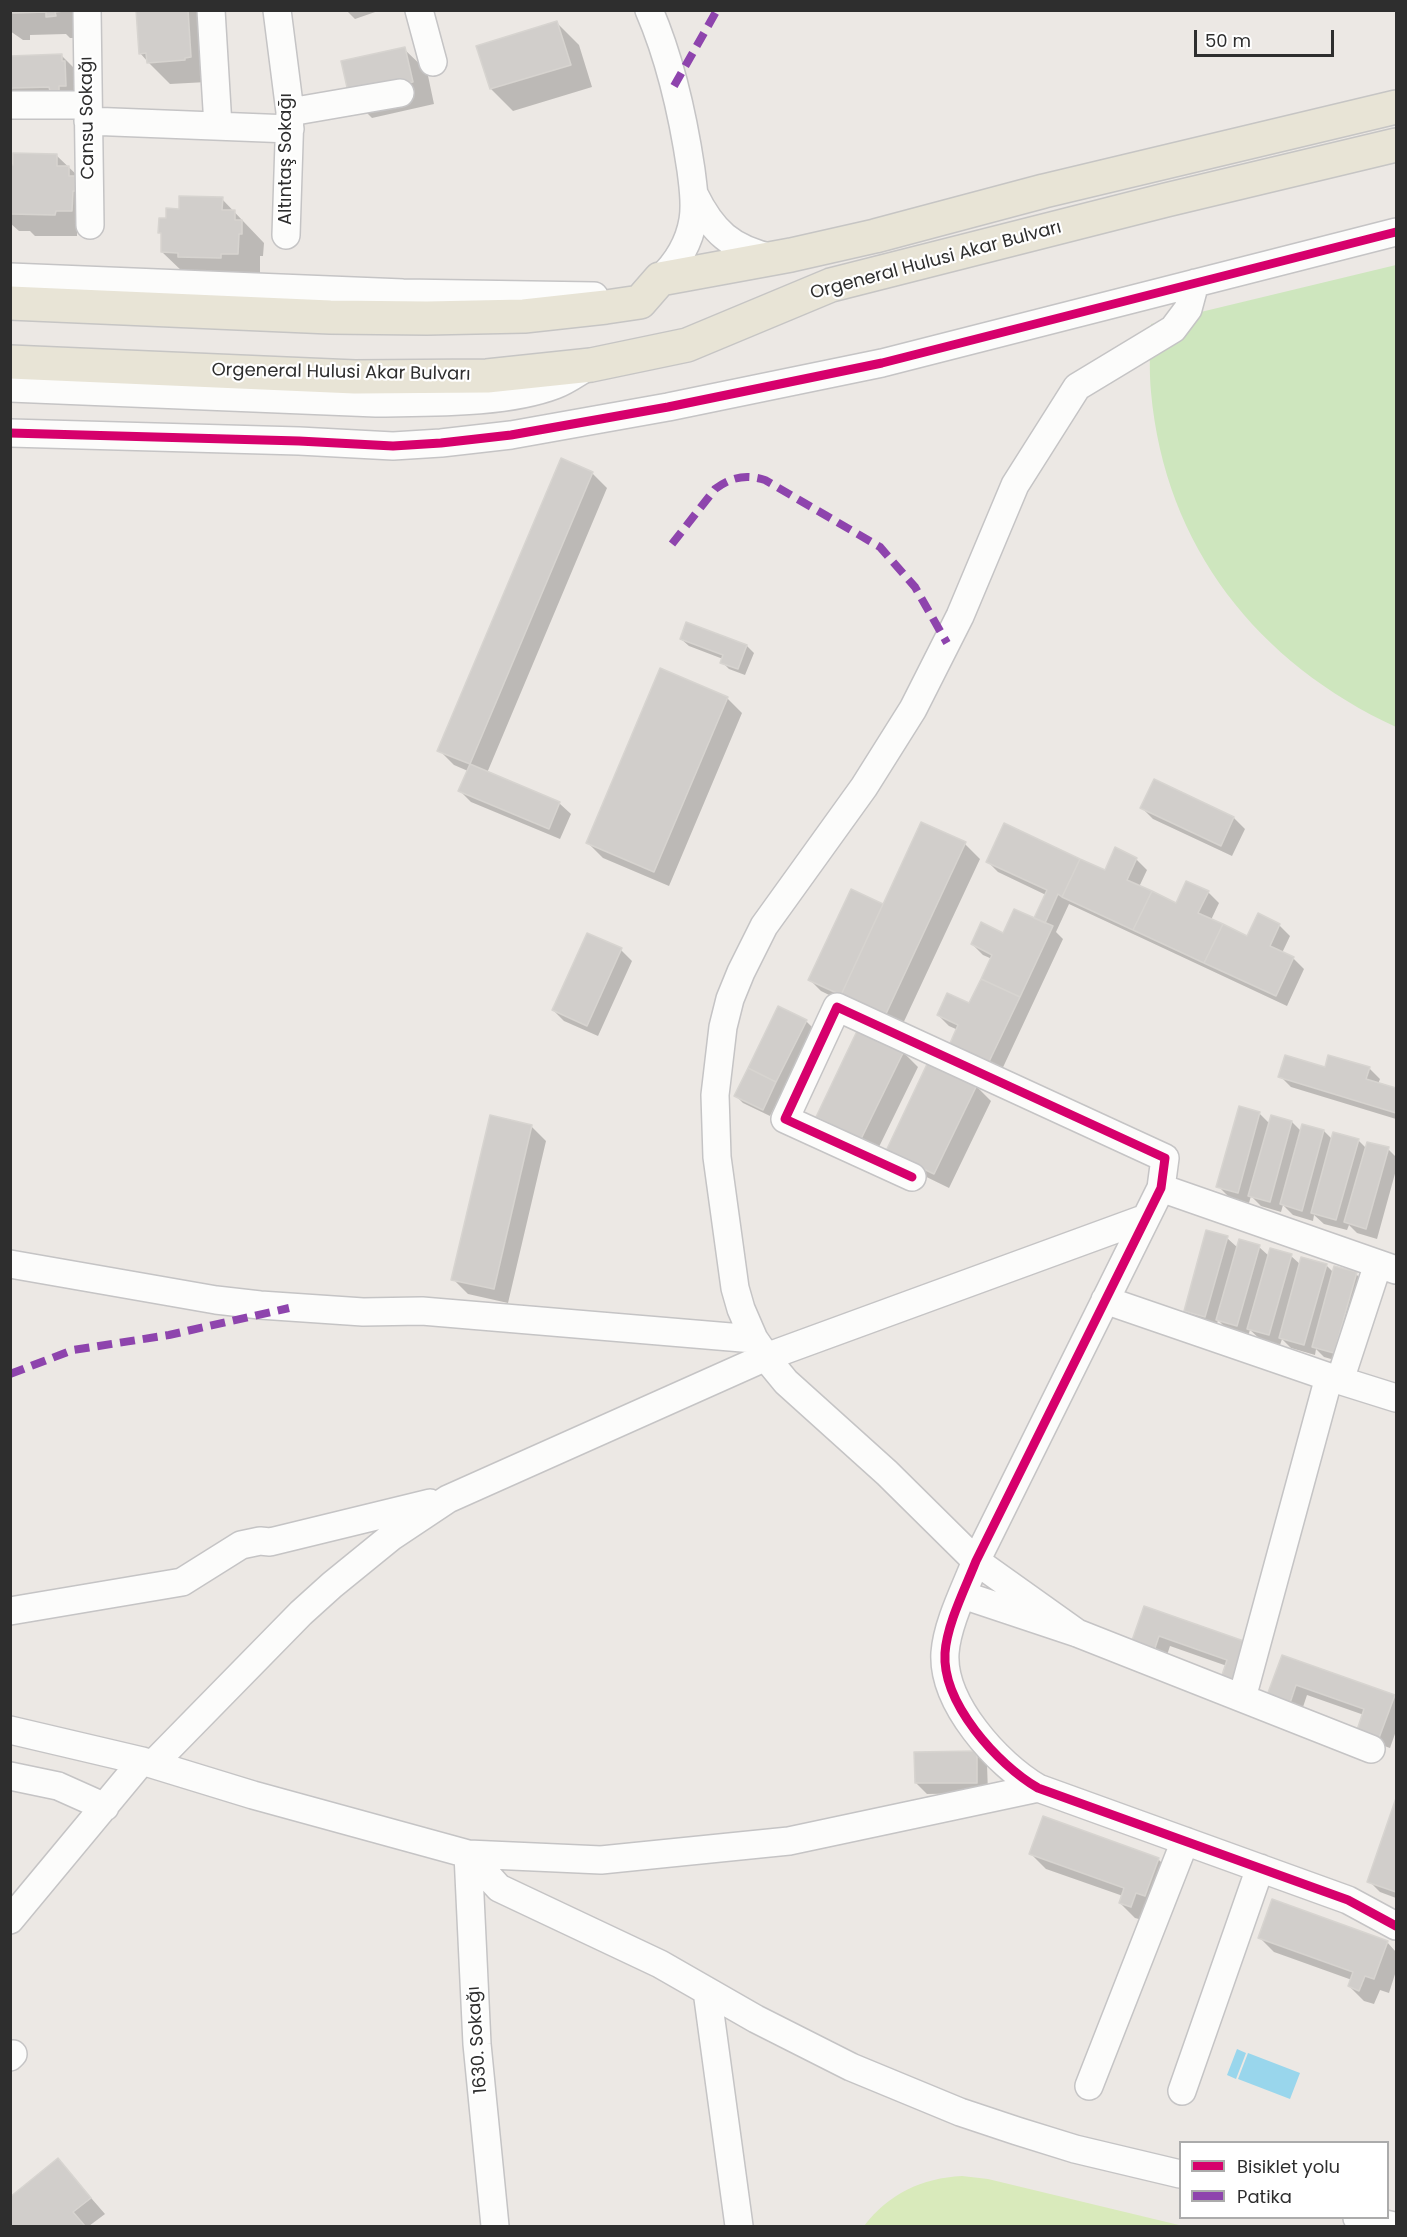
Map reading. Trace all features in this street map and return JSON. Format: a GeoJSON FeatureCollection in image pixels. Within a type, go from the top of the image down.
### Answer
{"type":"FeatureCollection","features":[{"type":"Feature","properties":{"kind":"main road"},"geometry":{"type":"LineString","coordinates":[[22,304],[330,317],[476,318],[572,312],[773,258],[875,236],[1044,191],[1396,107]]}},
{"type":"Feature","properties":{"kind":"main road","name":"Orgeneral Hulusi Akar Bulvarı"},"geometry":{"type":"LineString","coordinates":[[21,362],[355,377],[487,376],[591,365],[687,345],[831,285],[1166,200],[1396,145]]}},
{"type":"Feature","properties":{"kind":"street","name":"Cansu Sokağı"},"geometry":{"type":"LineString","coordinates":[[87,10],[90,225]]}},
{"type":"Feature","properties":{"kind":"street"},"geometry":{"type":"LineString","coordinates":[[212,10],[218,126]]}},
{"type":"Feature","properties":{"kind":"street","name":"Altıntaş Sokağı"},"geometry":{"type":"LineString","coordinates":[[277,10],[290,121],[286,235]]}},
{"type":"Feature","properties":{"kind":"street"},"geometry":{"type":"LineString","coordinates":[[419,10],[433,62]]}},
{"type":"Feature","properties":{"kind":"street"},"geometry":{"type":"LineString","coordinates":[[10,277],[403,293],[606,297],[650,290],[678,259],[690,235],[694,207],[681,111],[662,43],[649,10]]}},
{"type":"Feature","properties":{"kind":"street"},"geometry":{"type":"LineString","coordinates":[[10,105],[218,126],[290,121],[399,93]]}},
{"type":"Feature","properties":{"kind":"street"},"geometry":{"type":"LineString","coordinates":[[693,193],[711,224],[729,241],[742,249],[773,258]]}},
{"type":"Feature","properties":{"kind":"street"},"geometry":{"type":"LineString","coordinates":[[10,434],[381,445],[476,440],[802,381],[972,341],[1396,232]]}},
{"type":"Feature","properties":{"kind":"street"},"geometry":{"type":"LineString","coordinates":[[1077,1633],[976,1561],[887,1473],[786,1382],[760,1348],[741,1309],[735,1288],[718,1168],[715,1095],[720,1044],[730,999],[741,972],[769,919],[864,787],[913,709],[960,616],[1015,485],[1077,387],[1173,328],[1188,309],[1195,283]]}},
{"type":"Feature","properties":{"kind":"street"},"geometry":{"type":"LineString","coordinates":[[10,388],[376,402],[432,402],[530,393],[557,385],[591,365]]}},
{"type":"Feature","properties":{"kind":"street"},"geometry":{"type":"LineString","coordinates":[[912,1177],[785,1119],[837,1008],[1165,1158],[1161,1188],[976,1561],[963,1595],[947,1639],[945,1653],[945,1667],[951,1689],[962,1709],[990,1750],[1013,1772],[1038,1788],[1348,1900],[1396,1926]]}},
{"type":"Feature","properties":{"kind":"street"},"geometry":{"type":"LineString","coordinates":[[1161,1188],[1387,1267],[1334,1379],[1242,1698]]}},
{"type":"Feature","properties":{"kind":"street"},"geometry":{"type":"LineString","coordinates":[[10,1920],[105,1807],[294,1620],[332,1585],[391,1537],[448,1498],[760,1348],[1146,1218]]}},
{"type":"Feature","properties":{"kind":"street"},"geometry":{"type":"LineString","coordinates":[[10,1264],[216,1300],[260,1305],[363,1312],[422,1311],[760,1348]]}},
{"type":"Feature","properties":{"kind":"street"},"geometry":{"type":"LineString","coordinates":[[1105,1300],[1396,1398]]}},
{"type":"Feature","properties":{"kind":"street"},"geometry":{"type":"LineString","coordinates":[[10,1611],[182,1582],[249,1542],[270,1542],[448,1498]]}},
{"type":"Feature","properties":{"kind":"street"},"geometry":{"type":"LineString","coordinates":[[963,1595],[1077,1633],[1371,1749]]}},
{"type":"Feature","properties":{"kind":"street"},"geometry":{"type":"LineString","coordinates":[[10,1730],[148,1762],[253,1795],[468,1854],[601,1860],[789,1841],[1038,1788]]}},
{"type":"Feature","properties":{"kind":"street"},"geometry":{"type":"LineString","coordinates":[[10,1776],[58,1786],[105,1807]]}},
{"type":"Feature","properties":{"kind":"street"},"geometry":{"type":"LineString","coordinates":[[1089,2086],[1185,1841]]}},
{"type":"Feature","properties":{"kind":"street"},"geometry":{"type":"LineString","coordinates":[[468,1854],[499,1888],[605,1937],[851,2067],[951,2108],[1075,2149],[1179,2174]]}},
{"type":"Feature","properties":{"kind":"street","name":"1630. Sokağı"},"geometry":{"type":"LineString","coordinates":[[468,1854],[477,2044],[495,2226]]}},
{"type":"Feature","properties":{"kind":"street"},"geometry":{"type":"LineString","coordinates":[[1182,2091],[1260,1868]]}},
{"type":"Feature","properties":{"kind":"street"},"geometry":{"type":"LineString","coordinates":[[707,1991],[740,2226]]}},
{"type":"Feature","properties":{"kind":"street"},"geometry":{"type":"LineString","coordinates":[[1366,2219],[1394,2226]]}},
{"type":"Feature","properties":{"kind":"green space"},"geometry":{"type":"Polygon","coordinates":[[[1396,265],[1396,727],[1346,701],[1301,669],[1262,634],[1227,594],[1198,549],[1176,501],[1160,448],[1151,392],[1150,367],[1151,324],[1396,265]]]}},
{"type":"Feature","properties":{"kind":"green space"},"geometry":{"type":"Polygon","coordinates":[[[962,2176],[988,2179],[1183,2226],[864,2226],[884,2205],[907,2190],[933,2180],[962,2176]]]}},
{"type":"Feature","properties":{"kind":"water"},"geometry":{"type":"Polygon","coordinates":[[[1237,2049],[1246,2053],[1236,2079],[1227,2075],[1237,2049]]]}},
{"type":"Feature","properties":{"kind":"water"},"geometry":{"type":"Polygon","coordinates":[[[1248,2053],[1300,2073],[1290,2099],[1238,2079],[1248,2053]]]}},
{"type":"Feature","properties":{"kind":"building"},"geometry":{"type":"Polygon","coordinates":[[[10,10],[63,11],[55,12],[56,16],[46,17],[46,12],[10,13],[10,10]]]}},
{"type":"Feature","properties":{"kind":"building"},"geometry":{"type":"Polygon","coordinates":[[[136,10],[188,10],[191,57],[185,60],[147,63],[146,53],[139,54],[136,10]]]}},
{"type":"Feature","properties":{"kind":"building"},"geometry":{"type":"Polygon","coordinates":[[[557,21],[571,65],[490,89],[476,46],[557,21]]]}},
{"type":"Feature","properties":{"kind":"building"},"geometry":{"type":"Polygon","coordinates":[[[405,47],[413,82],[349,96],[341,61],[405,47]]]}},
{"type":"Feature","properties":{"kind":"building"},"geometry":{"type":"Polygon","coordinates":[[[62,54],[62,61],[65,61],[66,86],[59,86],[59,91],[50,91],[49,87],[12,88],[10,93],[10,56],[62,54]]]}},
{"type":"Feature","properties":{"kind":"building"},"geometry":{"type":"Polygon","coordinates":[[[13,153],[57,154],[57,166],[69,166],[69,176],[76,176],[72,211],[56,211],[55,215],[11,214],[10,165],[13,165],[13,153]]]}},
{"type":"Feature","properties":{"kind":"building"},"geometry":{"type":"Polygon","coordinates":[[[179,196],[223,197],[222,210],[235,210],[235,220],[242,220],[238,254],[221,254],[221,258],[178,257],[178,253],[161,252],[161,233],[158,233],[159,218],[166,218],[166,208],[179,209],[179,196]]]}},
{"type":"Feature","properties":{"kind":"building"},"geometry":{"type":"Polygon","coordinates":[[[561,458],[593,472],[470,764],[437,751],[561,458]]]}},
{"type":"Feature","properties":{"kind":"building"},"geometry":{"type":"Polygon","coordinates":[[[686,622],[747,645],[738,669],[720,663],[723,655],[680,639],[686,622]]]}},
{"type":"Feature","properties":{"kind":"building"},"geometry":{"type":"Polygon","coordinates":[[[660,668],[728,697],[654,872],[586,843],[660,668]]]}},
{"type":"Feature","properties":{"kind":"building"},"geometry":{"type":"Polygon","coordinates":[[[470,764],[560,802],[549,829],[458,791],[470,764]]]}},
{"type":"Feature","properties":{"kind":"building"},"geometry":{"type":"Polygon","coordinates":[[[1154,779],[1234,817],[1221,846],[1140,808],[1154,779]]]}},
{"type":"Feature","properties":{"kind":"building"},"geometry":{"type":"Polygon","coordinates":[[[921,822],[966,842],[885,1016],[841,995],[921,822]]]}},
{"type":"Feature","properties":{"kind":"building"},"geometry":{"type":"Polygon","coordinates":[[[1004,823],[1080,859],[1062,897],[1058,894],[1045,923],[1034,918],[1047,890],[986,862],[1004,823]]]}},
{"type":"Feature","properties":{"kind":"building"},"geometry":{"type":"Polygon","coordinates":[[[1115,847],[1137,858],[1127,880],[1152,891],[1133,930],[1062,897],[1080,859],[1105,870],[1115,847]]]}},
{"type":"Feature","properties":{"kind":"building"},"geometry":{"type":"Polygon","coordinates":[[[1186,881],[1209,891],[1198,913],[1223,924],[1204,963],[1133,930],[1152,891],[1176,903],[1186,881]]]}},
{"type":"Feature","properties":{"kind":"building"},"geometry":{"type":"Polygon","coordinates":[[[851,889],[883,904],[841,995],[808,980],[851,889]]]}},
{"type":"Feature","properties":{"kind":"building"},"geometry":{"type":"Polygon","coordinates":[[[1014,909],[1053,926],[1020,997],[981,979],[992,955],[971,944],[981,922],[1003,933],[1014,909]]]}},
{"type":"Feature","properties":{"kind":"building"},"geometry":{"type":"Polygon","coordinates":[[[1258,913],[1280,924],[1270,946],[1294,957],[1276,996],[1204,963],[1223,924],[1247,936],[1258,913]]]}},
{"type":"Feature","properties":{"kind":"building"},"geometry":{"type":"Polygon","coordinates":[[[587,933],[622,948],[587,1026],[552,1010],[587,933]]]}},
{"type":"Feature","properties":{"kind":"building"},"geometry":{"type":"Polygon","coordinates":[[[981,979],[1020,997],[986,1068],[947,1050],[958,1025],[937,1015],[947,993],[969,1003],[981,979]]]}},
{"type":"Feature","properties":{"kind":"building"},"geometry":{"type":"Polygon","coordinates":[[[778,1006],[807,1020],[776,1082],[748,1068],[778,1006]]]}},
{"type":"Feature","properties":{"kind":"building"},"geometry":{"type":"Polygon","coordinates":[[[858,1029],[904,1051],[861,1139],[816,1117],[858,1029]]]}},
{"type":"Feature","properties":{"kind":"building"},"geometry":{"type":"Polygon","coordinates":[[[1285,1055],[1325,1067],[1328,1055],[1370,1067],[1366,1079],[1396,1088],[1396,1113],[1278,1077],[1285,1055]]]}},
{"type":"Feature","properties":{"kind":"building"},"geometry":{"type":"Polygon","coordinates":[[[928,1062],[977,1085],[934,1174],[886,1151],[928,1062]]]}},
{"type":"Feature","properties":{"kind":"building"},"geometry":{"type":"Polygon","coordinates":[[[748,1068],[776,1082],[763,1110],[734,1096],[748,1068]]]}},
{"type":"Feature","properties":{"kind":"building"},"geometry":{"type":"Polygon","coordinates":[[[1239,1106],[1260,1112],[1238,1193],[1216,1187],[1239,1106]]]}},
{"type":"Feature","properties":{"kind":"building"},"geometry":{"type":"Polygon","coordinates":[[[490,1115],[532,1125],[494,1289],[451,1280],[490,1115]]]}},
{"type":"Feature","properties":{"kind":"building"},"geometry":{"type":"Polygon","coordinates":[[[1271,1115],[1292,1121],[1270,1202],[1248,1196],[1271,1115]]]}},
{"type":"Feature","properties":{"kind":"building"},"geometry":{"type":"Polygon","coordinates":[[[1302,1124],[1324,1130],[1302,1211],[1280,1204],[1302,1124]]]}},
{"type":"Feature","properties":{"kind":"building"},"geometry":{"type":"Polygon","coordinates":[[[1333,1132],[1359,1139],[1336,1220],[1311,1213],[1333,1132]]]}},
{"type":"Feature","properties":{"kind":"building"},"geometry":{"type":"Polygon","coordinates":[[[1367,1142],[1389,1147],[1366,1229],[1344,1222],[1367,1142]]]}},
{"type":"Feature","properties":{"kind":"building"},"geometry":{"type":"Polygon","coordinates":[[[1206,1230],[1228,1236],[1205,1317],[1184,1311],[1206,1230]]]}},
{"type":"Feature","properties":{"kind":"building"},"geometry":{"type":"Polygon","coordinates":[[[1239,1239],[1260,1245],[1237,1326],[1216,1320],[1239,1239]]]}},
{"type":"Feature","properties":{"kind":"building"},"geometry":{"type":"Polygon","coordinates":[[[1270,1248],[1292,1254],[1269,1335],[1247,1329],[1270,1248]]]}},
{"type":"Feature","properties":{"kind":"building"},"geometry":{"type":"Polygon","coordinates":[[[1301,1257],[1327,1264],[1304,1345],[1279,1338],[1301,1257]]]}},
{"type":"Feature","properties":{"kind":"building"},"geometry":{"type":"Polygon","coordinates":[[[1334,1266],[1357,1272],[1334,1353],[1312,1347],[1334,1266]]]}},
{"type":"Feature","properties":{"kind":"building"},"geometry":{"type":"Polygon","coordinates":[[[1144,1606],[1258,1646],[1242,1689],[1220,1681],[1227,1660],[1159,1636],[1152,1657],[1129,1649],[1144,1606]]]}},
{"type":"Feature","properties":{"kind":"building"},"geometry":{"type":"Polygon","coordinates":[[[1282,1655],[1395,1695],[1379,1738],[1357,1730],[1364,1709],[1296,1685],[1289,1706],[1266,1698],[1282,1655]]]}},
{"type":"Feature","properties":{"kind":"building"},"geometry":{"type":"Polygon","coordinates":[[[977,1751],[977,1783],[915,1783],[914,1752],[977,1751]]]}},
{"type":"Feature","properties":{"kind":"building"},"geometry":{"type":"Polygon","coordinates":[[[1396,1798],[1396,1892],[1367,1882],[1396,1798]]]}},
{"type":"Feature","properties":{"kind":"building"},"geometry":{"type":"Polygon","coordinates":[[[1043,1816],[1159,1858],[1145,1896],[1136,1893],[1131,1907],[1119,1903],[1124,1888],[1029,1854],[1043,1816]]]}},
{"type":"Feature","properties":{"kind":"building"},"geometry":{"type":"Polygon","coordinates":[[[1272,1899],[1388,1941],[1374,1979],[1365,1976],[1359,1991],[1348,1986],[1353,1972],[1258,1938],[1272,1899]]]}},
{"type":"Feature","properties":{"kind":"building"},"geometry":{"type":"Polygon","coordinates":[[[58,2158],[91,2198],[73,2212],[85,2226],[10,2226],[10,2197],[58,2158]]]}},
{"type":"Feature","properties":{"kind":"marked path"},"geometry":{"type":"LineString","coordinates":[[674,86],[717,10]]}},
{"type":"Feature","properties":{"kind":"marked path"},"geometry":{"type":"LineString","coordinates":[[672,544],[715,489],[739,478],[751,477],[765,480],[880,547],[915,587],[947,643]]}},
{"type":"Feature","properties":{"kind":"marked path"},"geometry":{"type":"LineString","coordinates":[[10,1374],[73,1350],[169,1335],[289,1308]]}},
{"type":"Feature","properties":{"kind":"cycle path"},"geometry":{"type":"LineString","coordinates":[[10,433],[299,441],[393,446],[511,435],[668,407],[882,363],[1396,232]]}},
{"type":"Feature","properties":{"kind":"cycle path"},"geometry":{"type":"LineString","coordinates":[[912,1177],[785,1119],[837,1007],[1165,1158],[1161,1188],[976,1561],[957,1607],[949,1630],[945,1653],[946,1672],[952,1692],[962,1711],[990,1748],[1006,1764],[1038,1788],[1348,1900],[1396,1926]]}}]}
